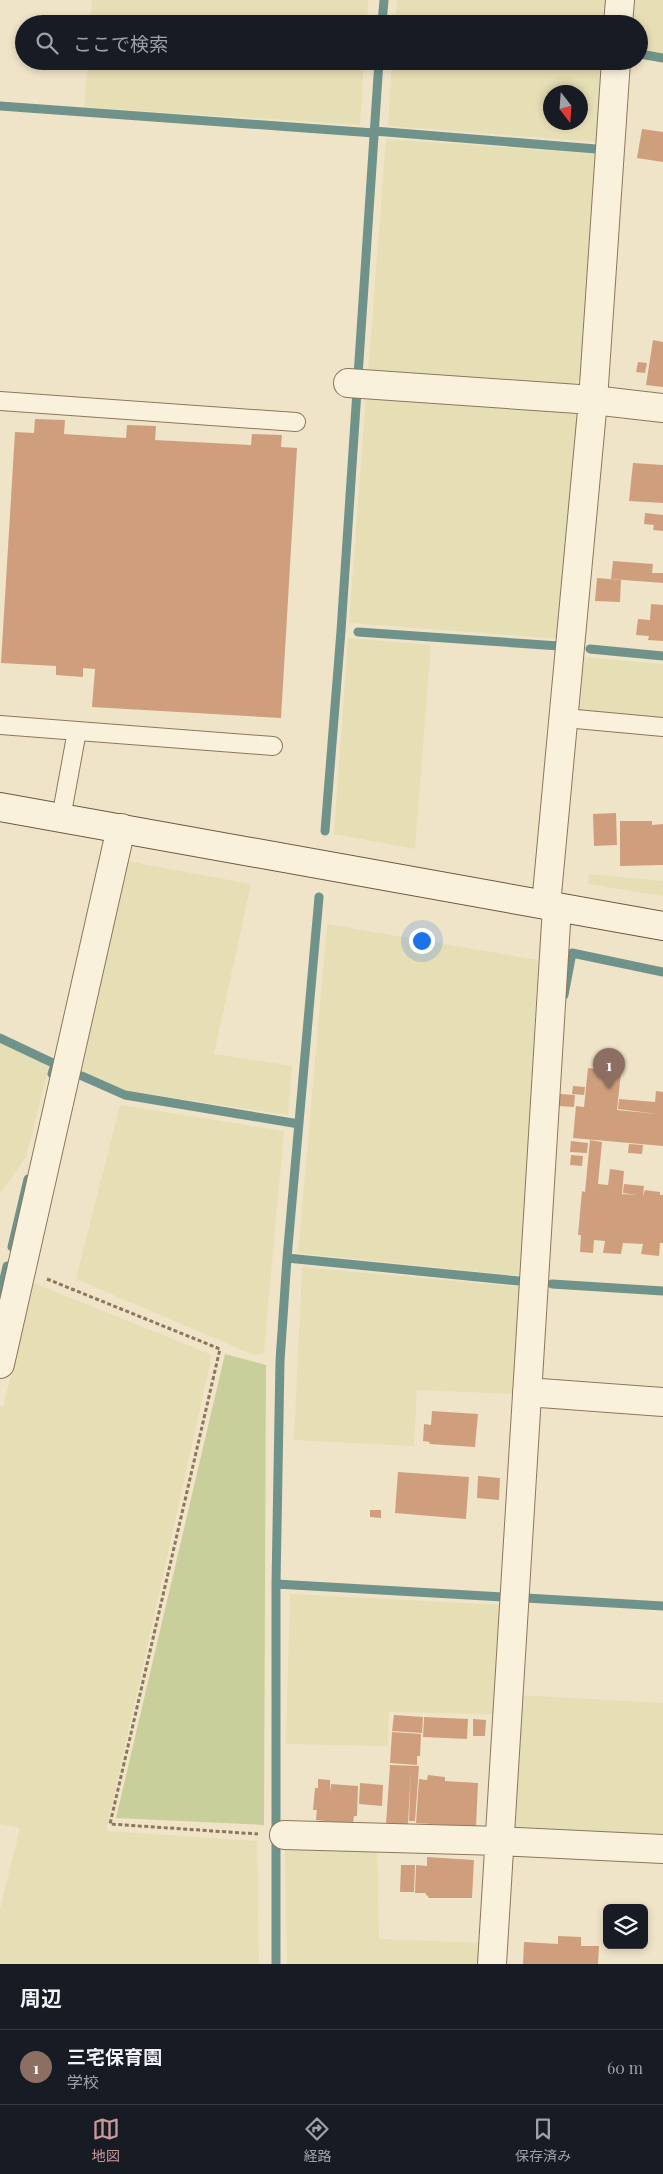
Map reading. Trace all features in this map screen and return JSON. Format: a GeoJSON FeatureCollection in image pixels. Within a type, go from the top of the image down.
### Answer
{"type":"FeatureCollection","features":[{"type":"Feature","properties":{"kind":"street"},"geometry":{"type":"LineString","coordinates":[[619,15],[620,0]]}},
{"type":"Feature","properties":{"kind":"street"},"geometry":{"type":"LineString","coordinates":[[492,1964],[527,1392],[552,906],[565,718],[593,400],[615,70]]}},
{"type":"Feature","properties":{"kind":"street"},"geometry":{"type":"LineString","coordinates":[[358,384],[593,400],[663,408]]}},
{"type":"Feature","properties":{"kind":"street"},"geometry":{"type":"LineString","coordinates":[[0,807],[663,926]]}},
{"type":"Feature","properties":{"kind":"street"},"geometry":{"type":"LineString","coordinates":[[0,1364],[121,828]]}},
{"type":"Feature","properties":{"kind":"street"},"geometry":{"type":"LineString","coordinates":[[527,1392],[663,1402]]}},
{"type":"Feature","properties":{"kind":"street"},"geometry":{"type":"LineString","coordinates":[[273,1835],[500,1841],[663,1850]]}},
{"type":"Feature","properties":{"kind":"lane"},"geometry":{"type":"LineString","coordinates":[[0,401],[296,422]]}},
{"type":"Feature","properties":{"kind":"lane"},"geometry":{"type":"LineString","coordinates":[[565,718],[663,727]]}},
{"type":"Feature","properties":{"kind":"lane"},"geometry":{"type":"LineString","coordinates":[[0,725],[273,746]]}},
{"type":"Feature","properties":{"kind":"lane"},"geometry":{"type":"LineString","coordinates":[[61,818],[76,731]]}},
{"type":"Feature","properties":{"kind":"path"},"geometry":{"type":"LineString","coordinates":[[22,1268],[220,1349],[110,1824],[273,1835]]}},
{"type":"Feature","properties":{"kind":"shaded area"},"geometry":{"type":"Polygon","coordinates":[[[92,0],[368,0],[367,15],[91,15],[92,0]]]}},
{"type":"Feature","properties":{"kind":"shaded area"},"geometry":{"type":"Polygon","coordinates":[[[397,0],[609,0],[608,15],[396,15],[397,0]]]}},
{"type":"Feature","properties":{"kind":"shaded area"},"geometry":{"type":"Polygon","coordinates":[[[631,0],[663,0],[663,54],[648,52],[648,15],[630,15],[631,0]]]}},
{"type":"Feature","properties":{"kind":"shaded area"},"geometry":{"type":"Polygon","coordinates":[[[87,70],[363,70],[360,125],[84,107],[87,70]]]}},
{"type":"Feature","properties":{"kind":"shaded area"},"geometry":{"type":"Polygon","coordinates":[[[391,70],[603,70],[597,142],[388,126],[391,70]]]}},
{"type":"Feature","properties":{"kind":"shaded area"},"geometry":{"type":"Polygon","coordinates":[[[386,139],[597,154],[584,377],[569,387],[368,373],[386,139]]]}},
{"type":"Feature","properties":{"kind":"shaded area"},"geometry":{"type":"Polygon","coordinates":[[[366,396],[569,407],[580,419],[563,639],[349,623],[366,396]]]}},
{"type":"Feature","properties":{"kind":"shaded area"},"geometry":{"type":"Polygon","coordinates":[[[348,638],[431,645],[415,849],[334,834],[348,638]]]}},
{"type":"Feature","properties":{"kind":"shaded area"},"geometry":{"type":"Polygon","coordinates":[[[584,657],[663,664],[663,723],[579,715],[584,657]]]}},
{"type":"Feature","properties":{"kind":"shaded area"},"geometry":{"type":"Polygon","coordinates":[[[126,861],[251,884],[214,1054],[292,1066],[288,1115],[127,1091],[81,1071],[126,861]]]}},
{"type":"Feature","properties":{"kind":"shaded area"},"geometry":{"type":"Polygon","coordinates":[[[589,874],[663,881],[663,896],[588,884],[589,874]]]}},
{"type":"Feature","properties":{"kind":"shaded area"},"geometry":{"type":"Polygon","coordinates":[[[327,924],[538,960],[521,1276],[298,1253],[327,924]]]}},
{"type":"Feature","properties":{"kind":"shaded area"},"geometry":{"type":"Polygon","coordinates":[[[0,1043],[49,1066],[26,1157],[0,1194],[0,1043]]]}},
{"type":"Feature","properties":{"kind":"shaded area"},"geometry":{"type":"Polygon","coordinates":[[[120,1105],[284,1131],[264,1353],[254,1355],[76,1279],[120,1105]]]}},
{"type":"Feature","properties":{"kind":"shaded area"},"geometry":{"type":"Polygon","coordinates":[[[302,1267],[520,1287],[516,1394],[417,1390],[414,1446],[294,1440],[302,1267]]]}},
{"type":"Feature","properties":{"kind":"shaded area"},"geometry":{"type":"Polygon","coordinates":[[[34,1283],[212,1355],[106,1831],[257,1841],[259,1964],[0,1964],[0,1909],[20,1828],[0,1824],[0,1406],[3,1407],[34,1283]]]}},
{"type":"Feature","properties":{"kind":"shaded area"},"geometry":{"type":"Polygon","coordinates":[[[290,1594],[503,1605],[495,1714],[389,1712],[388,1746],[286,1744],[290,1594]]]}},
{"type":"Feature","properties":{"kind":"shaded area"},"geometry":{"type":"Polygon","coordinates":[[[519,1695],[663,1703],[663,1841],[518,1836],[512,1824],[519,1695]]]}},
{"type":"Feature","properties":{"kind":"shaded area"},"geometry":{"type":"Polygon","coordinates":[[[285,1843],[377,1847],[379,1939],[485,1943],[483,1964],[287,1964],[285,1843]]]}},
{"type":"Feature","properties":{"kind":"green space"},"geometry":{"type":"Polygon","coordinates":[[[225,1354],[266,1365],[264,1825],[116,1818],[225,1354]]]}},
{"type":"Feature","properties":{"kind":"building"},"geometry":{"type":"Polygon","coordinates":[[[642,129],[663,132],[663,162],[637,158],[642,129]]]}},
{"type":"Feature","properties":{"kind":"building"},"geometry":{"type":"Polygon","coordinates":[[[653,340],[663,342],[663,387],[646,385],[653,340]]]}},
{"type":"Feature","properties":{"kind":"building"},"geometry":{"type":"Polygon","coordinates":[[[638,362],[647,363],[645,373],[636,372],[638,362]]]}},
{"type":"Feature","properties":{"kind":"building"},"geometry":{"type":"Polygon","coordinates":[[[35,419],[65,420],[64,434],[126,438],[127,425],[156,426],[155,440],[251,445],[252,434],[282,435],[281,447],[297,448],[281,718],[92,707],[95,669],[83,668],[83,677],[56,675],[56,666],[1,663],[15,432],[34,433],[35,419]]]}},
{"type":"Feature","properties":{"kind":"building"},"geometry":{"type":"Polygon","coordinates":[[[633,463],[663,465],[663,503],[629,501],[633,463]]]}},
{"type":"Feature","properties":{"kind":"building"},"geometry":{"type":"Polygon","coordinates":[[[645,513],[663,515],[663,531],[653,530],[654,525],[644,524],[645,513]]]}},
{"type":"Feature","properties":{"kind":"building"},"geometry":{"type":"Polygon","coordinates":[[[613,561],[653,564],[652,573],[663,573],[663,583],[611,579],[613,561]]]}},
{"type":"Feature","properties":{"kind":"building"},"geometry":{"type":"Polygon","coordinates":[[[597,578],[621,580],[620,602],[595,601],[597,578]]]}},
{"type":"Feature","properties":{"kind":"building"},"geometry":{"type":"Polygon","coordinates":[[[651,604],[663,605],[663,641],[648,640],[649,636],[636,635],[638,619],[650,620],[651,604]]]}},
{"type":"Feature","properties":{"kind":"building"},"geometry":{"type":"Polygon","coordinates":[[[616,813],[617,845],[594,846],[593,814],[616,813]]]}},
{"type":"Feature","properties":{"kind":"building"},"geometry":{"type":"Polygon","coordinates":[[[620,821],[652,821],[652,825],[663,824],[663,865],[620,866],[620,821]]]}},
{"type":"Feature","properties":{"kind":"building"},"geometry":{"type":"Polygon","coordinates":[[[588,1068],[621,1072],[617,1110],[658,1114],[618,1109],[619,1099],[655,1102],[656,1091],[663,1092],[663,1146],[573,1138],[576,1106],[584,1107],[588,1068]]]}},
{"type":"Feature","properties":{"kind":"building"},"geometry":{"type":"Polygon","coordinates":[[[573,1086],[585,1087],[584,1095],[572,1094],[573,1086]]]}},
{"type":"Feature","properties":{"kind":"building"},"geometry":{"type":"Polygon","coordinates":[[[560,1094],[575,1095],[574,1107],[559,1106],[560,1094]]]}},
{"type":"Feature","properties":{"kind":"building"},"geometry":{"type":"Polygon","coordinates":[[[590,1140],[602,1142],[598,1184],[608,1185],[610,1169],[624,1171],[622,1194],[637,1195],[623,1193],[624,1184],[644,1186],[643,1196],[645,1190],[660,1192],[660,1195],[663,1195],[663,1243],[660,1243],[659,1256],[641,1254],[643,1244],[623,1243],[621,1254],[603,1253],[605,1241],[594,1240],[593,1253],[580,1252],[581,1235],[578,1235],[582,1191],[585,1192],[590,1140]]]}},
{"type":"Feature","properties":{"kind":"building"},"geometry":{"type":"Polygon","coordinates":[[[571,1141],[588,1143],[587,1153],[570,1152],[571,1141]]]}},
{"type":"Feature","properties":{"kind":"building"},"geometry":{"type":"Polygon","coordinates":[[[629,1144],[643,1145],[642,1154],[628,1153],[629,1144]]]}},
{"type":"Feature","properties":{"kind":"building"},"geometry":{"type":"Polygon","coordinates":[[[571,1155],[583,1156],[582,1166],[570,1165],[571,1155]]]}},
{"type":"Feature","properties":{"kind":"building"},"geometry":{"type":"Polygon","coordinates":[[[432,1411],[478,1414],[475,1447],[429,1444],[430,1442],[423,1441],[424,1424],[431,1425],[432,1411]]]}},
{"type":"Feature","properties":{"kind":"building"},"geometry":{"type":"Polygon","coordinates":[[[398,1472],[469,1477],[466,1519],[395,1513],[398,1472]]]}},
{"type":"Feature","properties":{"kind":"building"},"geometry":{"type":"Polygon","coordinates":[[[478,1476],[500,1478],[499,1500],[477,1498],[478,1476]]]}},
{"type":"Feature","properties":{"kind":"building"},"geometry":{"type":"Polygon","coordinates":[[[370,1510],[381,1510],[381,1518],[370,1517],[370,1510]]]}},
{"type":"Feature","properties":{"kind":"building"},"geometry":{"type":"Polygon","coordinates":[[[394,1715],[423,1717],[422,1733],[392,1731],[394,1715]]]}},
{"type":"Feature","properties":{"kind":"building"},"geometry":{"type":"Polygon","coordinates":[[[424,1717],[468,1719],[467,1739],[423,1737],[424,1717]]]}},
{"type":"Feature","properties":{"kind":"building"},"geometry":{"type":"Polygon","coordinates":[[[473,1719],[486,1720],[485,1736],[473,1736],[473,1719]]]}},
{"type":"Feature","properties":{"kind":"building"},"geometry":{"type":"Polygon","coordinates":[[[392,1732],[421,1734],[420,1756],[417,1756],[417,1765],[390,1763],[392,1732]]]}},
{"type":"Feature","properties":{"kind":"building"},"geometry":{"type":"Polygon","coordinates":[[[390,1765],[419,1766],[415,1821],[409,1821],[411,1769],[408,1825],[386,1824],[390,1765]]]}},
{"type":"Feature","properties":{"kind":"building"},"geometry":{"type":"Polygon","coordinates":[[[428,1775],[445,1777],[445,1781],[478,1783],[476,1827],[416,1823],[419,1779],[427,1780],[428,1775]]]}},
{"type":"Feature","properties":{"kind":"building"},"geometry":{"type":"Polygon","coordinates":[[[318,1779],[330,1780],[330,1793],[331,1784],[358,1786],[357,1816],[354,1816],[353,1824],[316,1820],[317,1810],[313,1810],[315,1788],[318,1788],[318,1779]]]}},
{"type":"Feature","properties":{"kind":"building"},"geometry":{"type":"Polygon","coordinates":[[[360,1783],[383,1785],[382,1806],[359,1804],[360,1783]]]}},
{"type":"Feature","properties":{"kind":"building"},"geometry":{"type":"Polygon","coordinates":[[[427,1857],[474,1860],[472,1898],[429,1898],[425,1893],[415,1893],[416,1865],[427,1866],[427,1857]]]}},
{"type":"Feature","properties":{"kind":"building"},"geometry":{"type":"Polygon","coordinates":[[[401,1865],[415,1865],[414,1892],[400,1892],[401,1865]]]}},
{"type":"Feature","properties":{"kind":"building"},"geometry":{"type":"Polygon","coordinates":[[[558,1936],[581,1937],[581,1946],[599,1946],[598,1964],[523,1964],[524,1942],[558,1944],[558,1936]]]}},
{"type":"Feature","properties":{"kind":"waterway"},"geometry":{"type":"LineString","coordinates":[[383,15],[384,0]]}},
{"type":"Feature","properties":{"kind":"waterway"},"geometry":{"type":"LineString","coordinates":[[648,55],[663,58]]}},
{"type":"Feature","properties":{"kind":"waterway"},"geometry":{"type":"LineString","coordinates":[[325,831],[341,631],[378,70]]}},
{"type":"Feature","properties":{"kind":"waterway"},"geometry":{"type":"LineString","coordinates":[[0,106],[374,133]]}},
{"type":"Feature","properties":{"kind":"waterway"},"geometry":{"type":"LineString","coordinates":[[374,131],[596,149]]}},
{"type":"Feature","properties":{"kind":"waterway"},"geometry":{"type":"LineString","coordinates":[[358,632],[559,646]]}},
{"type":"Feature","properties":{"kind":"waterway"},"geometry":{"type":"LineString","coordinates":[[590,649],[663,656]]}},
{"type":"Feature","properties":{"kind":"waterway"},"geometry":{"type":"LineString","coordinates":[[276,1964],[276,1584],[280,1361],[287,1258],[319,897]]}},
{"type":"Feature","properties":{"kind":"waterway"},"geometry":{"type":"LineString","coordinates":[[564,995],[572,953],[663,972]]}},
{"type":"Feature","properties":{"kind":"waterway"},"geometry":{"type":"LineString","coordinates":[[0,1038],[55,1064],[52,1074]]}},
{"type":"Feature","properties":{"kind":"waterway"},"geometry":{"type":"LineString","coordinates":[[82,1076],[125,1095],[299,1124]]}},
{"type":"Feature","properties":{"kind":"waterway"},"geometry":{"type":"LineString","coordinates":[[12,1247],[28,1179]]}},
{"type":"Feature","properties":{"kind":"waterway"},"geometry":{"type":"LineString","coordinates":[[287,1258],[519,1281]]}},
{"type":"Feature","properties":{"kind":"waterway"},"geometry":{"type":"LineString","coordinates":[[0,1297],[7,1266]]}},
{"type":"Feature","properties":{"kind":"waterway"},"geometry":{"type":"LineString","coordinates":[[552,1284],[663,1291]]}},
{"type":"Feature","properties":{"kind":"waterway"},"geometry":{"type":"LineString","coordinates":[[276,1584],[503,1597]]}},
{"type":"Feature","properties":{"kind":"waterway"},"geometry":{"type":"LineString","coordinates":[[526,1598],[663,1606]]}},
{"type":"Feature","properties":{"kind":"place","name":"三宅保育園"},"geometry":{"type":"Point","coordinates":[609,1089]}}]}
